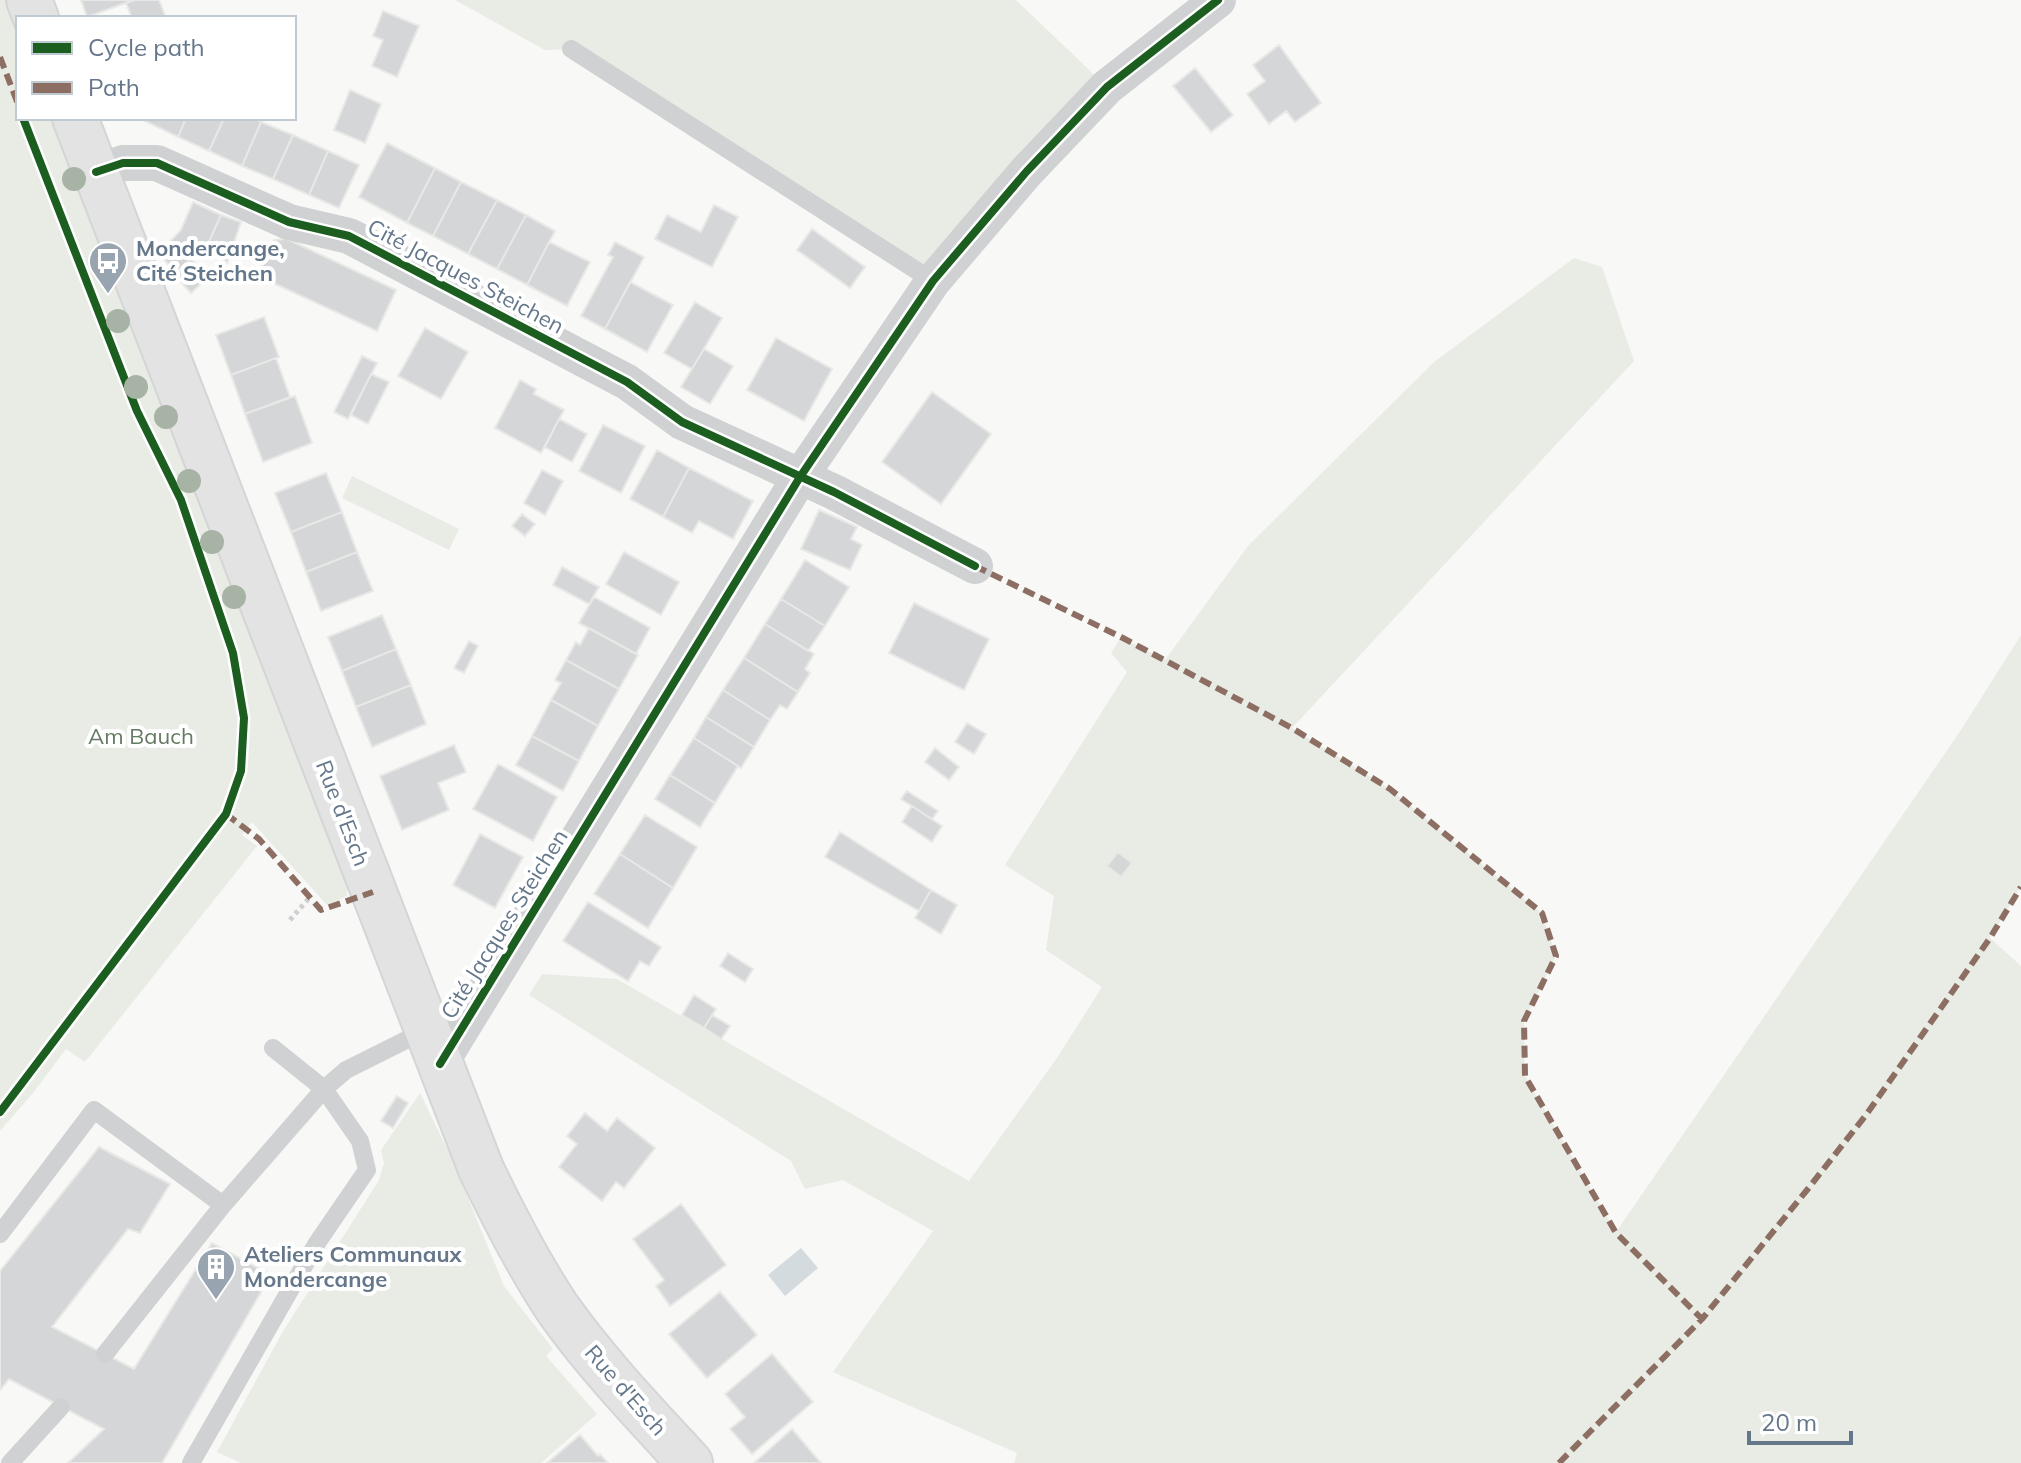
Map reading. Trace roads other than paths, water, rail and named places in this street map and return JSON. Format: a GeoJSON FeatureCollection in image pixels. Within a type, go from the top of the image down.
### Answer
{"type":"FeatureCollection","features":[{"type":"Feature","properties":{"kind":"main road","name":"Rue d'Esch"},"geometry":{"type":"LineString","coordinates":[[76,120],[481,1169],[516,1242],[559,1309],[604,1368],[690,1463]]}},
{"type":"Feature","properties":{"kind":"street","name":"Cité Jacques Steichen"},"geometry":{"type":"LineString","coordinates":[[433,1047],[800,477],[933,281],[1027,171],[1107,87],[1218,0]]}},
{"type":"Feature","properties":{"kind":"street","name":"Cité Jacques Steichen"},"geometry":{"type":"LineString","coordinates":[[96,172],[123,163],[157,163],[289,222],[349,236],[627,382],[682,422],[800,477],[975,566]]}},
{"type":"Feature","properties":{"kind":"lane"},"geometry":{"type":"LineString","coordinates":[[571,49],[933,281]]}},
{"type":"Feature","properties":{"kind":"lane"},"geometry":{"type":"LineString","coordinates":[[105,1354],[223,1205],[324,1089],[346,1070],[433,1047]]}},
{"type":"Feature","properties":{"kind":"lane"},"geometry":{"type":"LineString","coordinates":[[191,1463],[317,1243],[367,1170],[360,1141],[324,1089],[273,1048]]}},
{"type":"Feature","properties":{"kind":"lane"},"geometry":{"type":"LineString","coordinates":[[0,1234],[94,1110],[223,1205]]}},
{"type":"Feature","properties":{"kind":"lane"},"geometry":{"type":"LineString","coordinates":[[10,1463],[61,1407]]}},
{"type":"Feature","properties":{"kind":"place","name":"Mondercange, Cité Steichen"},"geometry":{"type":"Point","coordinates":[108,295]}},
{"type":"Feature","properties":{"kind":"place","name":"Ateliers Communaux Mondercange"},"geometry":{"type":"Point","coordinates":[216,1301]}},
{"type":"Feature","properties":{"kind":"park label","name":"Am Bauch"},"geometry":{"type":"Point","coordinates":[141,736]}}]}
